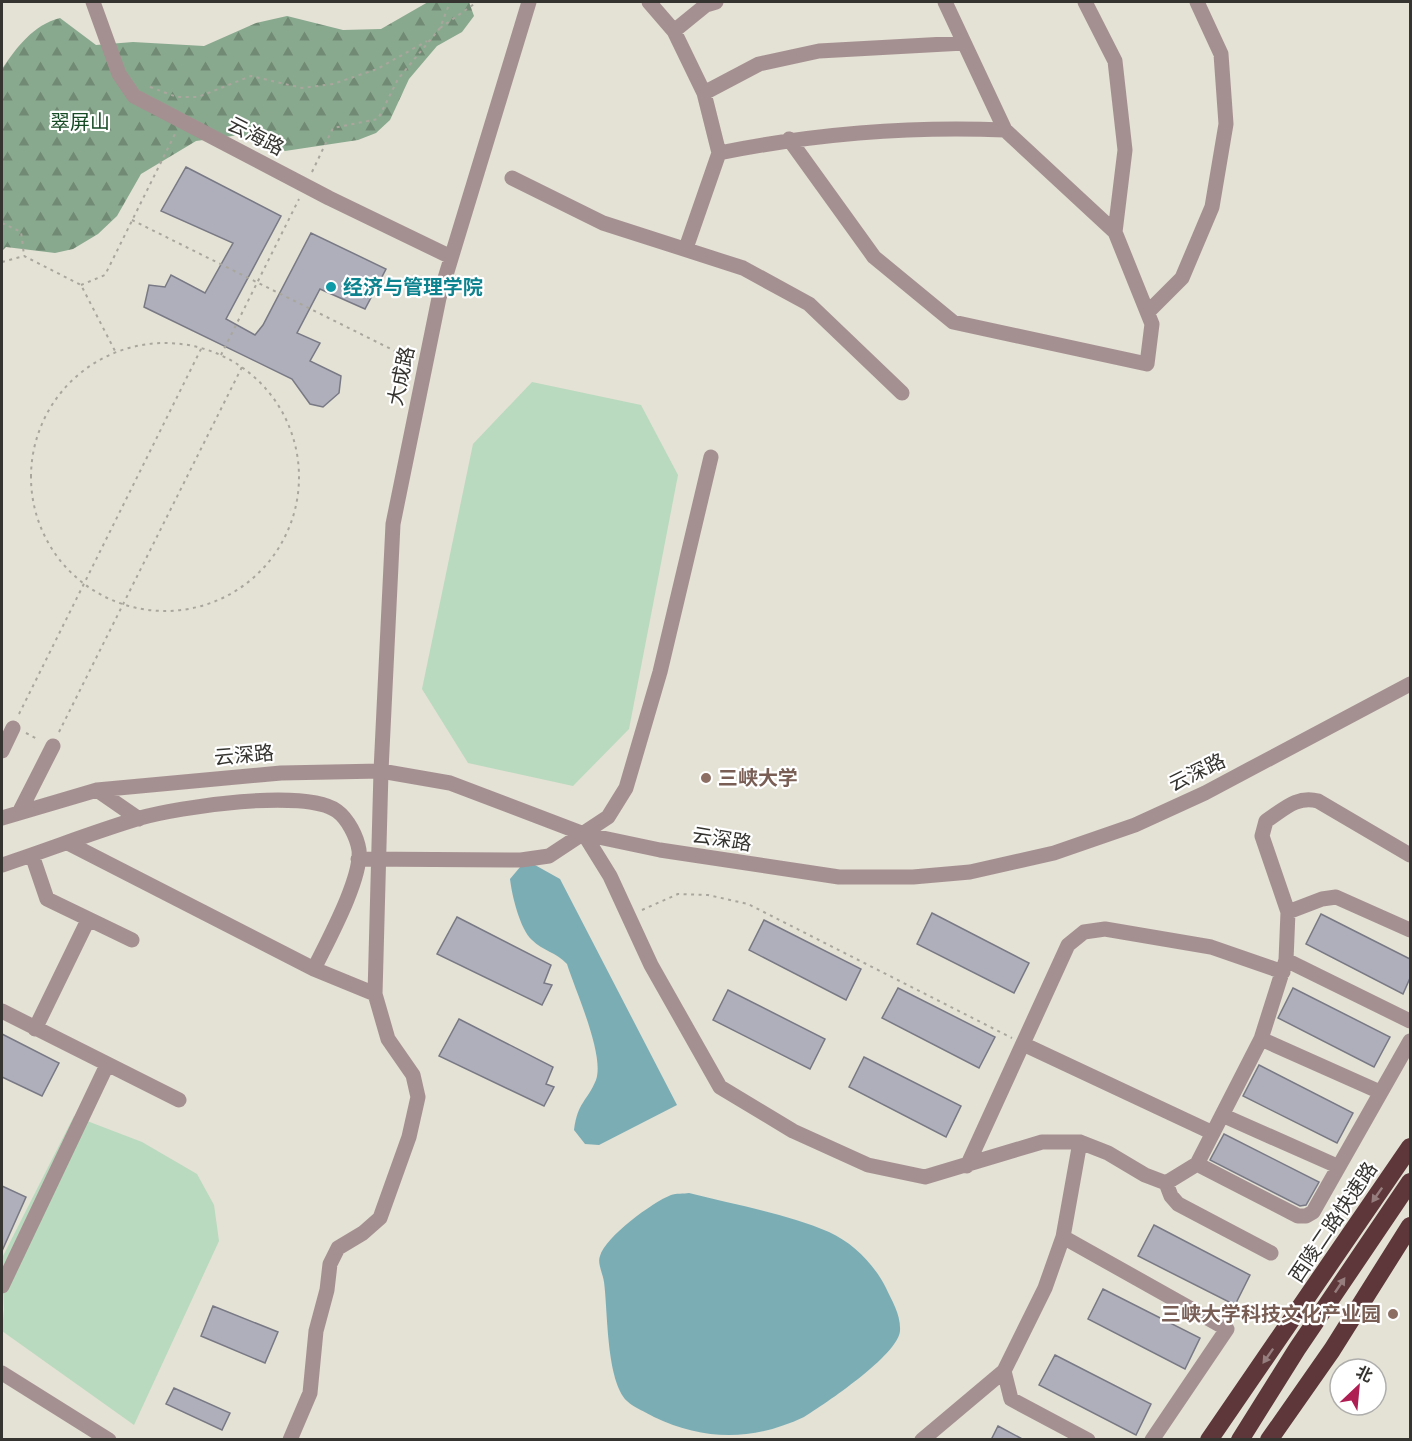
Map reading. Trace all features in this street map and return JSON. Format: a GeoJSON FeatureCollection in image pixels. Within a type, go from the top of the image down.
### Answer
{"type":"FeatureCollection","features":[{"type":"Feature","properties":{"kind":"highway","name":"西陵二路快速路"},"geometry":{"type":"LineString","coordinates":[[1209,1440],[1410,1147]]}},
{"type":"Feature","properties":{"kind":"highway","name":"西陵二路快速路"},"geometry":{"type":"LineString","coordinates":[[1240,1440],[1297,1349],[1410,1182]]}},
{"type":"Feature","properties":{"kind":"highway"},"geometry":{"type":"LineString","coordinates":[[1269,1440],[1332,1350],[1410,1226]]}},
{"type":"Feature","properties":{"kind":"street","name":"云海路"},"geometry":{"type":"LineString","coordinates":[[93,2],[119,74],[134,96],[305,185],[451,257]]}},
{"type":"Feature","properties":{"kind":"street","name":"大成路"},"geometry":{"type":"LineString","coordinates":[[290,1440],[310,1393],[316,1331],[327,1290],[330,1264],[338,1248],[363,1233],[380,1218],[409,1137],[418,1096],[413,1075],[388,1040],[375,994],[381,771],[393,524],[439,298],[529,2]]}},
{"type":"Feature","properties":{"kind":"street"},"geometry":{"type":"LineString","coordinates":[[648,2],[674,31],[704,93],[719,153],[686,248]]}},
{"type":"Feature","properties":{"kind":"street"},"geometry":{"type":"LineString","coordinates":[[674,31],[706,5],[716,2]]}},
{"type":"Feature","properties":{"kind":"street"},"geometry":{"type":"LineString","coordinates":[[789,139],[874,257],[953,322],[1147,364],[1152,324],[1115,232],[1005,130],[945,2]]}},
{"type":"Feature","properties":{"kind":"street"},"geometry":{"type":"LineString","coordinates":[[1085,2],[1115,61],[1125,150],[1115,232]]}},
{"type":"Feature","properties":{"kind":"street"},"geometry":{"type":"LineString","coordinates":[[1148,312],[1182,278],[1212,207],[1226,123],[1221,54],[1197,2]]}},
{"type":"Feature","properties":{"kind":"street"},"geometry":{"type":"LineString","coordinates":[[704,93],[759,64],[819,51],[964,43]]}},
{"type":"Feature","properties":{"kind":"street"},"geometry":{"type":"LineString","coordinates":[[719,153],[789,139],[908,130],[1005,130]]}},
{"type":"Feature","properties":{"kind":"street"},"geometry":{"type":"LineString","coordinates":[[512,178],[603,223],[743,268],[809,304],[902,393]]}},
{"type":"Feature","properties":{"kind":"street"},"geometry":{"type":"LineString","coordinates":[[358,859],[526,860],[549,856],[608,817],[626,788],[660,672],[711,457]]}},
{"type":"Feature","properties":{"kind":"street","name":"云深路"},"geometry":{"type":"LineString","coordinates":[[2,818],[97,789],[281,773],[381,771],[450,783],[584,834],[731,862],[839,877],[913,878],[970,872],[1054,853],[1135,825],[1205,793],[1408,689]]}},
{"type":"Feature","properties":{"kind":"street"},"geometry":{"type":"LineString","coordinates":[[2,751],[13,728]]}},
{"type":"Feature","properties":{"kind":"street"},"geometry":{"type":"LineString","coordinates":[[19,813],[53,746]]}},
{"type":"Feature","properties":{"kind":"street"},"geometry":{"type":"LineString","coordinates":[[97,789],[139,819]]}},
{"type":"Feature","properties":{"kind":"street"},"geometry":{"type":"LineString","coordinates":[[1166,1183],[1197,1164],[1261,1039],[1285,966],[1288,912],[1262,836],[1266,821],[1297,801],[1307,798],[1318,801],[1410,855]]}},
{"type":"Feature","properties":{"kind":"street"},"geometry":{"type":"LineString","coordinates":[[2,865],[139,819],[177,809],[252,800],[324,806],[336,811],[349,824],[359,850],[349,892],[314,969]]}},
{"type":"Feature","properties":{"kind":"street"},"geometry":{"type":"LineString","coordinates":[[584,834],[610,876],[682,1023],[720,1087],[793,1131],[868,1165],[925,1177],[1042,1142],[1080,1143],[1108,1153],[1145,1175],[1166,1183]]}},
{"type":"Feature","properties":{"kind":"street"},"geometry":{"type":"LineString","coordinates":[[68,843],[314,969],[375,994]]}},
{"type":"Feature","properties":{"kind":"street"},"geometry":{"type":"LineString","coordinates":[[32,855],[46,899],[132,940]]}},
{"type":"Feature","properties":{"kind":"street"},"geometry":{"type":"LineString","coordinates":[[1288,912],[1322,899],[1336,897],[1410,930]]}},
{"type":"Feature","properties":{"kind":"street"},"geometry":{"type":"LineString","coordinates":[[35,1029],[88,920]]}},
{"type":"Feature","properties":{"kind":"street"},"geometry":{"type":"LineString","coordinates":[[967,1166],[1068,945],[1084,932],[1105,929],[1194,943],[1285,966],[1410,1021]]}},
{"type":"Feature","properties":{"kind":"street"},"geometry":{"type":"LineString","coordinates":[[2,1011],[179,1100]]}},
{"type":"Feature","properties":{"kind":"street"},"geometry":{"type":"LineString","coordinates":[[1261,1039],[1380,1092]]}},
{"type":"Feature","properties":{"kind":"street"},"geometry":{"type":"LineString","coordinates":[[1197,1164],[1298,1216],[1306,1216],[1312,1212],[1410,1041]]}},
{"type":"Feature","properties":{"kind":"street"},"geometry":{"type":"LineString","coordinates":[[1023,1044],[1213,1133]]}},
{"type":"Feature","properties":{"kind":"street"},"geometry":{"type":"LineString","coordinates":[[2,1286],[107,1065]]}},
{"type":"Feature","properties":{"kind":"street"},"geometry":{"type":"LineString","coordinates":[[1222,1115],[1337,1166]]}},
{"type":"Feature","properties":{"kind":"street"},"geometry":{"type":"LineString","coordinates":[[922,1440],[1004,1371],[1045,1288],[1063,1237],[1080,1143]]}},
{"type":"Feature","properties":{"kind":"street"},"geometry":{"type":"LineString","coordinates":[[1166,1183],[1170,1196],[1178,1204],[1271,1253]]}},
{"type":"Feature","properties":{"kind":"street"},"geometry":{"type":"LineString","coordinates":[[1063,1237],[1227,1329],[1152,1440]]}},
{"type":"Feature","properties":{"kind":"street"},"geometry":{"type":"LineString","coordinates":[[1004,1371],[1011,1400],[1088,1440]]}},
{"type":"Feature","properties":{"kind":"street"},"geometry":{"type":"LineString","coordinates":[[2,1373],[109,1440]]}},
{"type":"Feature","properties":{"kind":"path"},"geometry":{"type":"LineString","coordinates":[[440,28],[450,2]]}},
{"type":"Feature","properties":{"kind":"path"},"geometry":{"type":"LineString","coordinates":[[221,356],[333,128],[378,119],[398,79],[440,28],[477,2]]}},
{"type":"Feature","properties":{"kind":"path"},"geometry":{"type":"LineString","coordinates":[[177,97],[198,97],[251,76],[302,88],[333,84],[377,69],[430,40]]}},
{"type":"Feature","properties":{"kind":"path"},"geometry":{"type":"LineString","coordinates":[[81,285],[105,275],[181,121]]}},
{"type":"Feature","properties":{"kind":"path"},"geometry":{"type":"LineString","coordinates":[[132,220],[425,366]]}},
{"type":"Feature","properties":{"kind":"path"},"geometry":{"type":"LineString","coordinates":[[2,223],[21,232],[24,256]]}},
{"type":"Feature","properties":{"kind":"path"},"geometry":{"type":"LineString","coordinates":[[2,262],[24,256],[81,285],[115,351]]}},
{"type":"Feature","properties":{"kind":"path"},"geometry":{"type":"LineString","coordinates":[[158,342],[202,347],[242,366],[274,398],[295,438],[301,482],[291,526],[268,565],[234,594],[192,610],[147,611],[103,598],[68,571],[42,535],[30,493],[32,448],[48,407],[77,374],[115,351],[158,342]]}},
{"type":"Feature","properties":{"kind":"path"},"geometry":{"type":"LineString","coordinates":[[13,728],[202,347]]}},
{"type":"Feature","properties":{"kind":"path"},"geometry":{"type":"LineString","coordinates":[[53,746],[242,366]]}},
{"type":"Feature","properties":{"kind":"path"},"geometry":{"type":"LineString","coordinates":[[629,916],[678,894],[708,895],[748,904],[1023,1044]]}},
{"type":"Feature","properties":{"kind":"green space","name":"翠屏山"},"geometry":{"type":"Polygon","coordinates":[[[428,2],[469,2],[474,16],[462,32],[437,46],[409,79],[390,120],[376,133],[358,140],[285,151],[258,144],[239,135],[196,141],[141,174],[117,216],[98,234],[73,249],[55,253],[6,247],[2,251],[2,69],[34,31],[50,21],[60,18],[96,45],[133,42],[204,46],[256,23],[287,16],[343,30],[381,29],[428,2]]]}},
{"type":"Feature","properties":{"kind":"green space"},"geometry":{"type":"Polygon","coordinates":[[[532,382],[641,405],[678,475],[629,729],[573,786],[468,763],[422,689],[473,444],[532,382]]]}},
{"type":"Feature","properties":{"kind":"green space"},"geometry":{"type":"Polygon","coordinates":[[[74,1116],[142,1142],[197,1174],[214,1205],[219,1241],[134,1425],[2,1331],[4,1309],[2,1258],[74,1116]]]}},
{"type":"Feature","properties":{"kind":"water"},"geometry":{"type":"Polygon","coordinates":[[[526,860],[560,879],[677,1105],[599,1145],[585,1144],[574,1130],[580,1107],[593,1087],[598,1069],[593,1039],[582,1006],[567,964],[532,940],[520,920],[515,903],[510,879],[526,860]]]}},
{"type":"Feature","properties":{"kind":"water"},"geometry":{"type":"Polygon","coordinates":[[[689,1193],[812,1225],[829,1232],[854,1248],[881,1279],[896,1308],[900,1331],[887,1353],[859,1378],[804,1417],[785,1425],[748,1434],[710,1434],[673,1425],[627,1401],[615,1378],[612,1362],[600,1256],[611,1239],[642,1212],[671,1195],[689,1193]]]}},
{"type":"Feature","properties":{"kind":"building","name":"经济与管理学院"},"geometry":{"type":"Polygon","coordinates":[[[186,167],[281,216],[226,319],[255,335],[263,325],[311,233],[386,269],[365,309],[320,289],[297,333],[320,343],[310,361],[341,376],[339,393],[323,407],[310,404],[292,379],[144,307],[149,285],[165,287],[171,275],[205,293],[233,243],[161,211],[186,167]]]}},
{"type":"Feature","properties":{"kind":"building"},"geometry":{"type":"Polygon","coordinates":[[[932,913],[1029,963],[1014,993],[917,944],[932,913]]]}},
{"type":"Feature","properties":{"kind":"building"},"geometry":{"type":"Polygon","coordinates":[[[1321,914],[1410,959],[1410,978],[1403,994],[1306,944],[1321,914]]]}},
{"type":"Feature","properties":{"kind":"building"},"geometry":{"type":"Polygon","coordinates":[[[457,917],[551,965],[544,983],[552,985],[542,1005],[437,954],[457,917]]]}},
{"type":"Feature","properties":{"kind":"building"},"geometry":{"type":"Polygon","coordinates":[[[764,920],[861,969],[846,1000],[749,950],[764,920]]]}},
{"type":"Feature","properties":{"kind":"building"},"geometry":{"type":"Polygon","coordinates":[[[898,988],[995,1037],[979,1068],[882,1018],[898,988]]]}},
{"type":"Feature","properties":{"kind":"building"},"geometry":{"type":"Polygon","coordinates":[[[1293,988],[1390,1037],[1374,1067],[1278,1018],[1293,988]]]}},
{"type":"Feature","properties":{"kind":"building"},"geometry":{"type":"Polygon","coordinates":[[[728,990],[825,1039],[810,1069],[713,1020],[728,990]]]}},
{"type":"Feature","properties":{"kind":"building"},"geometry":{"type":"Polygon","coordinates":[[[459,1019],[553,1067],[546,1084],[554,1087],[544,1106],[439,1056],[459,1019]]]}},
{"type":"Feature","properties":{"kind":"building"},"geometry":{"type":"Polygon","coordinates":[[[2,1034],[59,1063],[42,1096],[2,1077],[2,1034]]]}},
{"type":"Feature","properties":{"kind":"building"},"geometry":{"type":"Polygon","coordinates":[[[864,1057],[961,1106],[946,1137],[849,1087],[864,1057]]]}},
{"type":"Feature","properties":{"kind":"building"},"geometry":{"type":"Polygon","coordinates":[[[1259,1065],[1353,1113],[1337,1143],[1243,1096],[1259,1065]]]}},
{"type":"Feature","properties":{"kind":"building"},"geometry":{"type":"Polygon","coordinates":[[[1224,1134],[1319,1182],[1306,1205],[1300,1206],[1210,1160],[1224,1134]]]}},
{"type":"Feature","properties":{"kind":"building"},"geometry":{"type":"Polygon","coordinates":[[[2,1186],[26,1197],[2,1251],[2,1186]]]}},
{"type":"Feature","properties":{"kind":"building"},"geometry":{"type":"Polygon","coordinates":[[[1154,1225],[1250,1275],[1235,1305],[1138,1256],[1154,1225]]]}},
{"type":"Feature","properties":{"kind":"building"},"geometry":{"type":"Polygon","coordinates":[[[1103,1289],[1200,1338],[1185,1369],[1088,1319],[1103,1289]]]}},
{"type":"Feature","properties":{"kind":"building"},"geometry":{"type":"Polygon","coordinates":[[[213,1306],[278,1332],[265,1363],[201,1336],[213,1306]]]}},
{"type":"Feature","properties":{"kind":"building"},"geometry":{"type":"Polygon","coordinates":[[[1055,1355],[1151,1404],[1136,1435],[1039,1385],[1055,1355]]]}},
{"type":"Feature","properties":{"kind":"building"},"geometry":{"type":"Polygon","coordinates":[[[174,1388],[230,1413],[222,1430],[166,1404],[174,1388]]]}},
{"type":"Feature","properties":{"kind":"building"},"geometry":{"type":"Polygon","coordinates":[[[998,1426],[1024,1440],[991,1440],[998,1426]]]}},
{"type":"Feature","properties":{"kind":"place","name":"经济与管理学院"},"geometry":{"type":"Point","coordinates":[331,287]}},
{"type":"Feature","properties":{"kind":"place","name":"三峡大学"},"geometry":{"type":"Point","coordinates":[706,778]}},
{"type":"Feature","properties":{"kind":"place","name":"三峡大学科技文化产业园"},"geometry":{"type":"Point","coordinates":[1393,1314]}}]}
